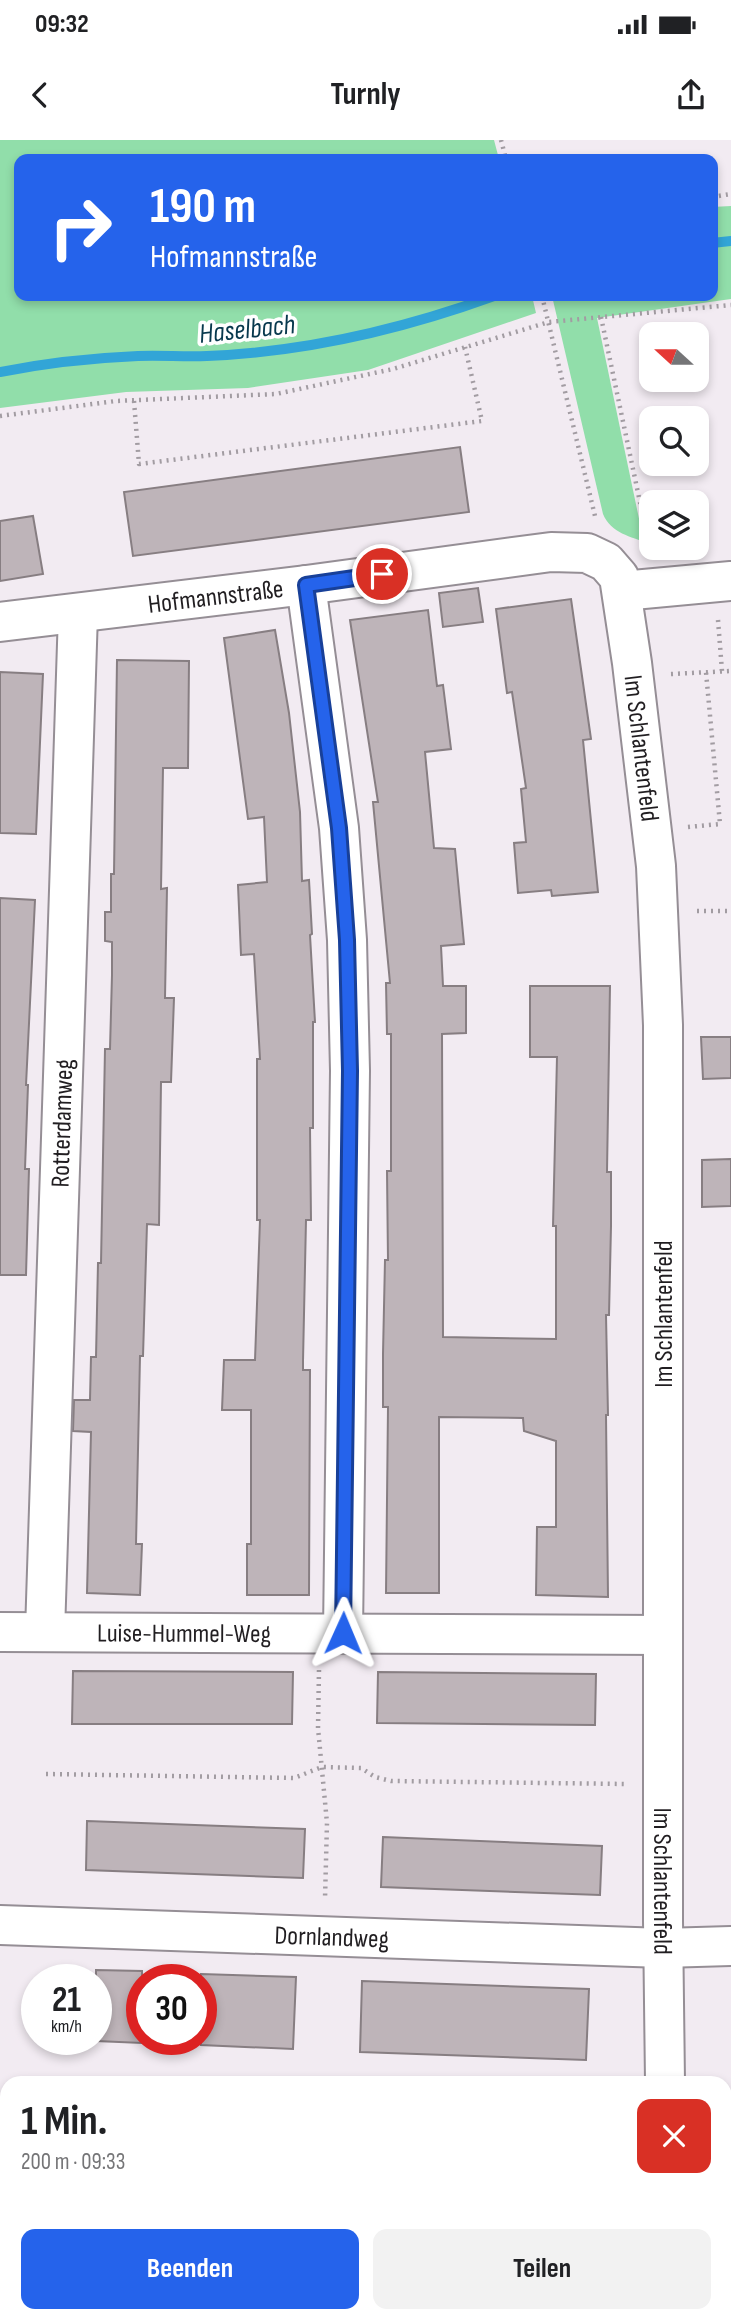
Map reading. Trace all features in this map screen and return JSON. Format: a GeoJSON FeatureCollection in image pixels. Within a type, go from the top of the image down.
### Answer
{"type":"FeatureCollection","features":[{"type":"Feature","properties":{"kind":"street","name":"Hofmannstraße"},"geometry":{"type":"LineString","coordinates":[[0,622],[551,552],[576,552],[598,543]]}},
{"type":"Feature","properties":{"kind":"street","name":"Im Schlantenfeld"},"geometry":{"type":"LineString","coordinates":[[598,543],[614,568],[622,590],[656,866],[663,1025],[665,2076]]}},
{"type":"Feature","properties":{"kind":"street"},"geometry":{"type":"LineString","coordinates":[[306,585],[339,828],[348,949],[350,1071],[331,1633]]}},
{"type":"Feature","properties":{"kind":"street"},"geometry":{"type":"LineString","coordinates":[[622,590],[724,597]]}},
{"type":"Feature","properties":{"kind":"street","name":"Rotterdamweg"},"geometry":{"type":"LineString","coordinates":[[45,1632],[78,612]]}},
{"type":"Feature","properties":{"kind":"street","name":"Luise-Hummel-Weg"},"geometry":{"type":"LineString","coordinates":[[0,1632],[663,1635]]}},
{"type":"Feature","properties":{"kind":"street","name":"Dornlandweg"},"geometry":{"type":"LineString","coordinates":[[0,1924],[663,1948],[731,1947]]}},
{"type":"Feature","properties":{"kind":"path"},"geometry":{"type":"LineString","coordinates":[[543,301],[598,543]]}},
{"type":"Feature","properties":{"kind":"path"},"geometry":{"type":"LineString","coordinates":[[0,416],[80,405],[276,394],[383,371],[549,322],[731,305]]}},
{"type":"Feature","properties":{"kind":"path"},"geometry":{"type":"LineString","coordinates":[[601,317],[639,498]]}},
{"type":"Feature","properties":{"kind":"path"},"geometry":{"type":"LineString","coordinates":[[134,401],[139,464],[482,421],[465,347]]}},
{"type":"Feature","properties":{"kind":"path"},"geometry":{"type":"LineString","coordinates":[[722,671],[724,597]]}},
{"type":"Feature","properties":{"kind":"path"},"geometry":{"type":"LineString","coordinates":[[670,674],[731,671]]}},
{"type":"Feature","properties":{"kind":"path"},"geometry":{"type":"LineString","coordinates":[[687,827],[720,824],[706,672]]}},
{"type":"Feature","properties":{"kind":"path"},"geometry":{"type":"LineString","coordinates":[[692,911],[731,911]]}},
{"type":"Feature","properties":{"kind":"path"},"geometry":{"type":"LineString","coordinates":[[324,1904],[327,1823],[318,1728],[331,1633]]}},
{"type":"Feature","properties":{"kind":"path"},"geometry":{"type":"LineString","coordinates":[[46,1774],[293,1778],[321,1767],[361,1768],[375,1777],[391,1781],[629,1785]]}},
{"type":"Feature","properties":{"kind":"green space"},"geometry":{"type":"Polygon","coordinates":[[[0,140],[494,140],[498,154],[14,154],[14,301],[533,301],[536,313],[368,370],[248,388],[126,392],[0,408],[0,140]]]}},
{"type":"Feature","properties":{"kind":"green space"},"geometry":{"type":"Polygon","coordinates":[[[731,206],[731,299],[718,301],[718,207],[731,206]]]}},
{"type":"Feature","properties":{"kind":"green space"},"geometry":{"type":"Polygon","coordinates":[[[553,301],[717,301],[597,318],[639,519],[639,540],[616,530],[603,514],[553,301]]]}},
{"type":"Feature","properties":{"kind":"building"},"geometry":{"type":"Polygon","coordinates":[[[460,447],[469,512],[133,556],[124,492],[460,447]]]}},
{"type":"Feature","properties":{"kind":"building"},"geometry":{"type":"Polygon","coordinates":[[[33,516],[43,574],[0,581],[0,521],[33,516]]]}},
{"type":"Feature","properties":{"kind":"building"},"geometry":{"type":"Polygon","coordinates":[[[478,588],[483,622],[443,627],[439,593],[478,588]]]}},
{"type":"Feature","properties":{"kind":"building"},"geometry":{"type":"Polygon","coordinates":[[[571,599],[591,739],[583,740],[598,892],[552,896],[551,890],[518,893],[514,843],[526,842],[521,789],[526,788],[512,692],[507,693],[496,609],[571,599]]]}},
{"type":"Feature","properties":{"kind":"building"},"geometry":{"type":"Polygon","coordinates":[[[428,610],[437,686],[443,685],[451,749],[425,752],[434,848],[455,849],[464,944],[441,946],[443,986],[466,986],[466,1033],[442,1034],[443,1337],[556,1339],[556,1226],[553,1226],[557,1057],[530,1057],[530,986],[610,986],[607,1172],[611,1172],[611,1226],[609,1315],[606,1315],[608,1597],[536,1595],[537,1527],[556,1527],[556,1441],[524,1431],[523,1418],[439,1417],[439,1593],[386,1593],[388,1407],[383,1407],[383,1354],[385,1260],[388,1260],[387,1171],[391,1171],[391,1034],[387,1034],[386,983],[390,983],[373,802],[378,802],[350,620],[428,610]]]}},
{"type":"Feature","properties":{"kind":"building"},"geometry":{"type":"Polygon","coordinates":[[[275,630],[289,713],[300,812],[302,881],[309,880],[312,934],[315,1022],[313,1128],[310,1128],[311,1220],[306,1220],[303,1361],[303,1370],[310,1370],[309,1595],[247,1595],[247,1544],[251,1544],[251,1410],[222,1410],[224,1360],[255,1360],[260,1220],[257,1220],[257,1059],[260,1059],[254,954],[241,955],[238,885],[267,882],[264,817],[248,819],[224,638],[275,630]]]}},
{"type":"Feature","properties":{"kind":"building"},"geometry":{"type":"Polygon","coordinates":[[[117,660],[189,661],[188,768],[163,768],[161,889],[167,888],[165,998],[174,998],[171,1082],[161,1082],[159,1225],[147,1224],[143,1356],[140,1356],[136,1544],[142,1544],[140,1595],[87,1593],[91,1432],[73,1431],[74,1400],[90,1400],[91,1357],[96,1357],[98,1263],[101,1263],[105,1049],[110,1049],[112,942],[105,941],[105,912],[111,912],[111,874],[114,874],[117,660]]]}},
{"type":"Feature","properties":{"kind":"building"},"geometry":{"type":"Polygon","coordinates":[[[0,672],[43,674],[36,834],[0,833],[0,672]]]}},
{"type":"Feature","properties":{"kind":"building"},"geometry":{"type":"Polygon","coordinates":[[[0,898],[35,900],[26,1085],[25,1169],[29,1169],[26,1275],[0,1275],[0,898]]]}},
{"type":"Feature","properties":{"kind":"building"},"geometry":{"type":"Polygon","coordinates":[[[701,1037],[731,1037],[731,1078],[703,1079],[701,1037]]]}},
{"type":"Feature","properties":{"kind":"building"},"geometry":{"type":"Polygon","coordinates":[[[731,1159],[731,1206],[702,1207],[702,1160],[731,1159]]]}},
{"type":"Feature","properties":{"kind":"building"},"geometry":{"type":"Polygon","coordinates":[[[73,1671],[293,1672],[292,1724],[72,1724],[73,1671]]]}},
{"type":"Feature","properties":{"kind":"building"},"geometry":{"type":"Polygon","coordinates":[[[378,1672],[596,1674],[595,1725],[377,1723],[378,1672]]]}},
{"type":"Feature","properties":{"kind":"building"},"geometry":{"type":"Polygon","coordinates":[[[87,1821],[305,1829],[303,1878],[86,1870],[87,1821]]]}},
{"type":"Feature","properties":{"kind":"building"},"geometry":{"type":"Polygon","coordinates":[[[383,1837],[602,1846],[600,1895],[381,1887],[383,1837]]]}},
{"type":"Feature","properties":{"kind":"building"},"geometry":{"type":"Polygon","coordinates":[[[112,1970],[126,1971],[126,2042],[112,2042],[112,1970]]]}},
{"type":"Feature","properties":{"kind":"building"},"geometry":{"type":"Polygon","coordinates":[[[217,1975],[296,1977],[293,2049],[217,2046],[217,1975]]]}},
{"type":"Feature","properties":{"kind":"building"},"geometry":{"type":"Polygon","coordinates":[[[362,1981],[589,1989],[586,2060],[360,2052],[362,1981]]]}},
{"type":"Feature","properties":{"kind":"waterway","name":"Haselbach"},"geometry":{"type":"LineString","coordinates":[[718,242],[731,241]]}},
{"type":"Feature","properties":{"kind":"waterway","name":"Haselbach"},"geometry":{"type":"LineString","coordinates":[[0,372],[103,358],[207,356],[280,350],[353,337],[480,301]]}},
{"type":"Feature","properties":{"kind":"route"},"geometry":{"type":"LineString","coordinates":[[343,1633],[350,1071],[347,940],[339,828],[306,585],[382,574]]}}]}
